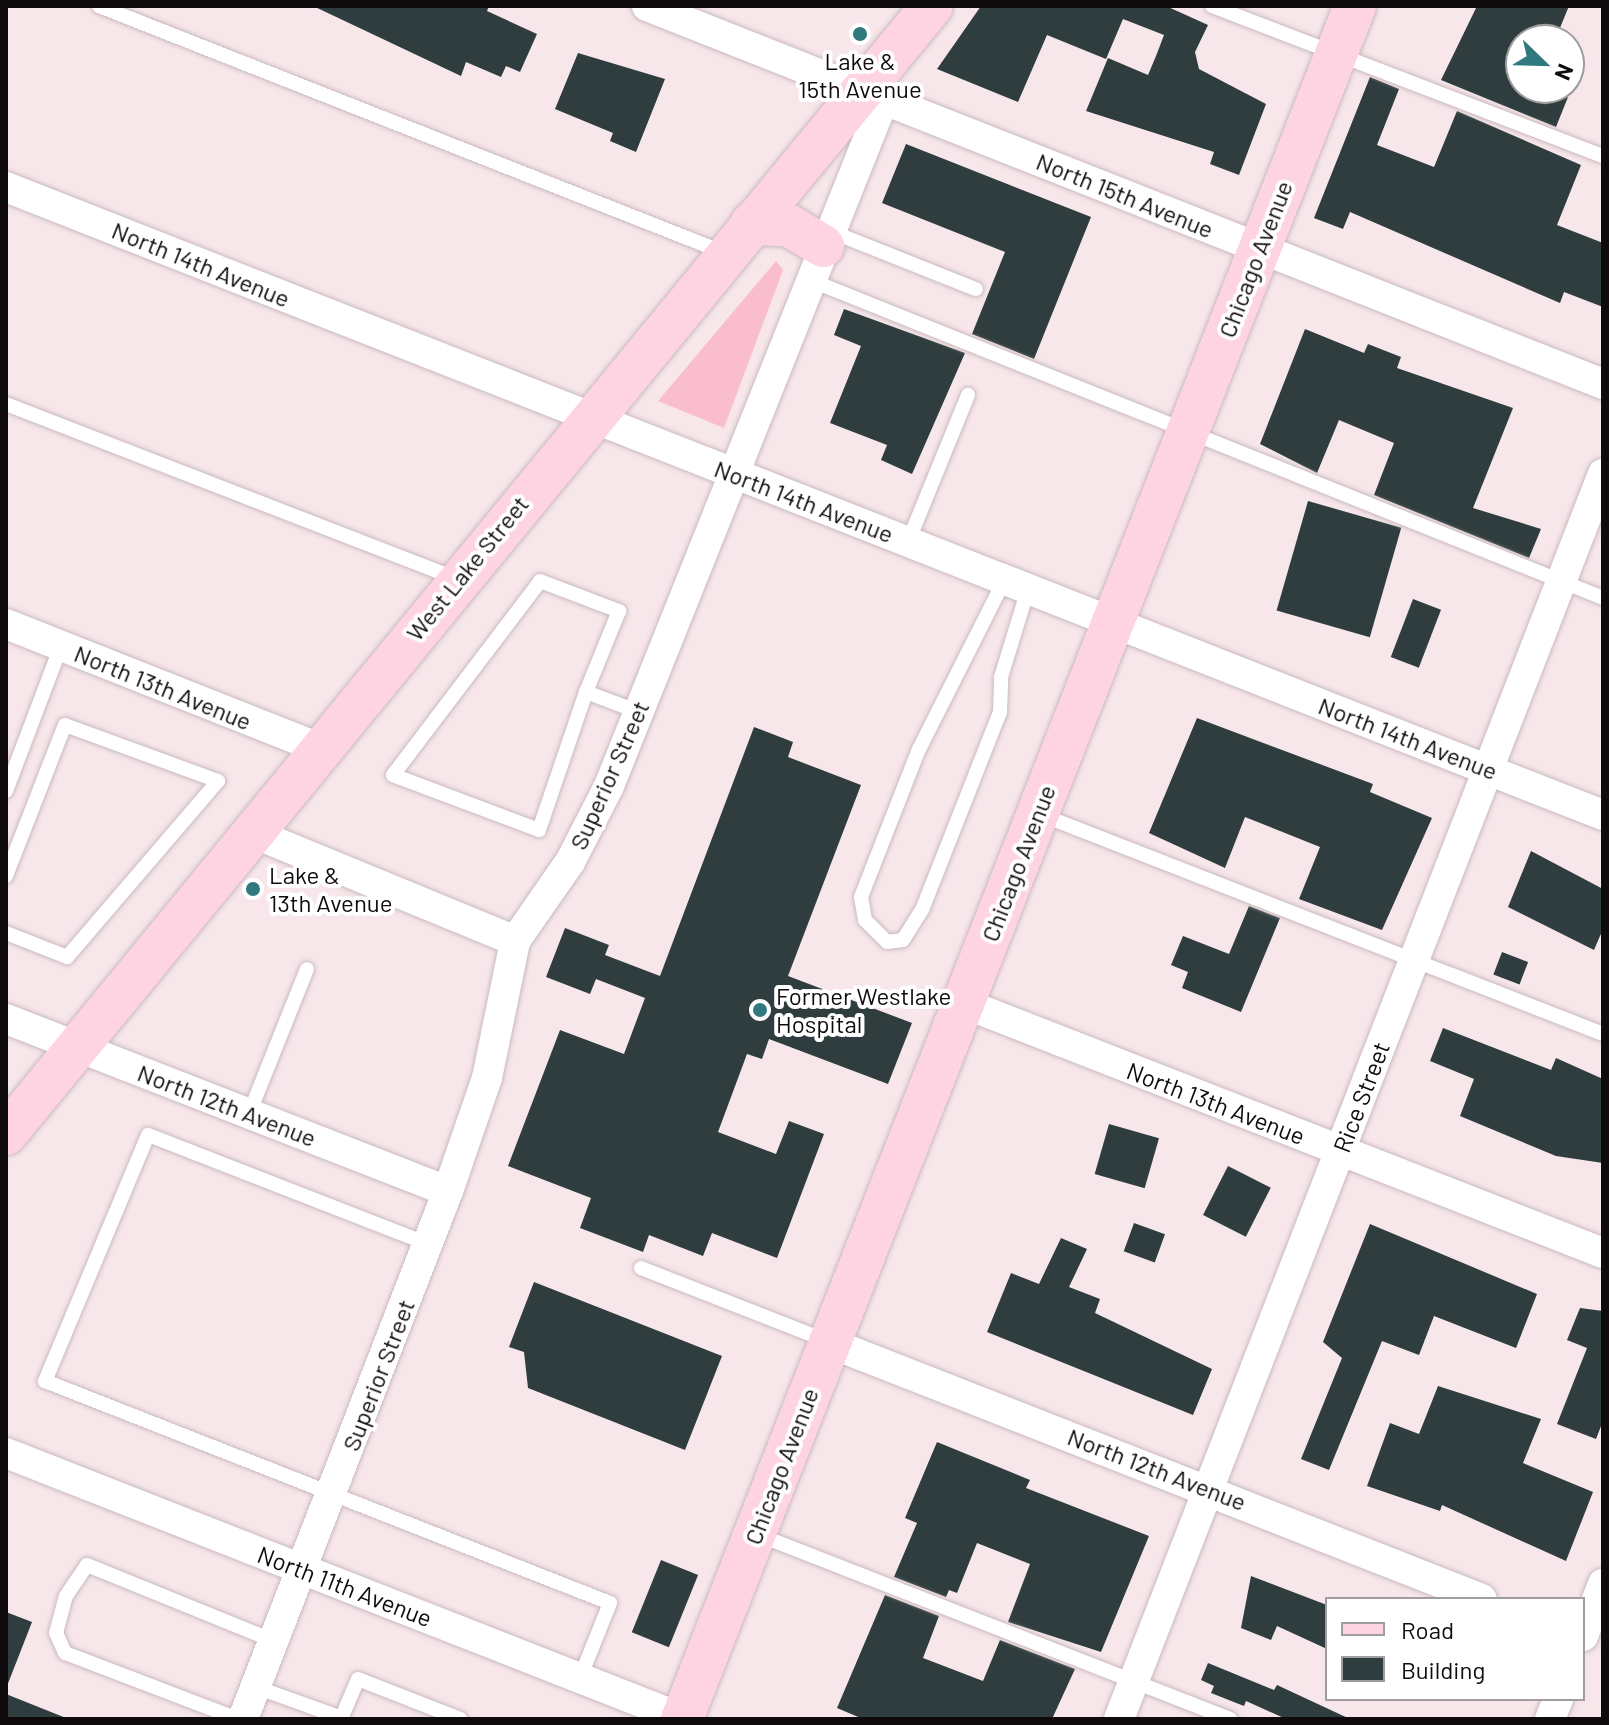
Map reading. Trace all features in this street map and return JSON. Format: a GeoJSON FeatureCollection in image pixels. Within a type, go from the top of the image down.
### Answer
{"type":"FeatureCollection","features":[{"type":"Feature","properties":{"kind":"main road","name":"West Lake Street"},"geometry":{"type":"LineString","coordinates":[[6,1134],[738,239],[874,95],[932,6]]}},
{"type":"Feature","properties":{"kind":"main road","name":"Chicago Avenue"},"geometry":{"type":"LineString","coordinates":[[682,1719],[1355,6]]}},
{"type":"Feature","properties":{"kind":"main road"},"geometry":{"type":"LineString","coordinates":[[738,239],[788,225],[821,252]]}},
{"type":"Feature","properties":{"kind":"street","name":"North 15th Avenue"},"geometry":{"type":"LineString","coordinates":[[647,6],[1603,384]]}},
{"type":"Feature","properties":{"kind":"street","name":"Superior Street"},"geometry":{"type":"LineString","coordinates":[[240,1719],[304,1570],[448,1191],[487,1078],[515,941],[570,862],[639,712],[821,252],[874,95]]}},
{"type":"Feature","properties":{"kind":"street","name":"North 14th Avenue"},"geometry":{"type":"LineString","coordinates":[[6,187],[1603,815]]}},
{"type":"Feature","properties":{"kind":"street","name":"Rice Street"},"geometry":{"type":"LineString","coordinates":[[1119,1719],[1603,474]]}},
{"type":"Feature","properties":{"kind":"street","name":"North 13th Avenue"},"geometry":{"type":"LineString","coordinates":[[6,624],[321,749]]}},
{"type":"Feature","properties":{"kind":"street"},"geometry":{"type":"LineString","coordinates":[[251,832],[515,941]]}},
{"type":"Feature","properties":{"kind":"street","name":"North 13th Avenue"},"geometry":{"type":"LineString","coordinates":[[963,1003],[1603,1253]]}},
{"type":"Feature","properties":{"kind":"street","name":"North 12th Avenue"},"geometry":{"type":"LineString","coordinates":[[6,1019],[448,1191]]}},
{"type":"Feature","properties":{"kind":"street","name":"North 12th Avenue"},"geometry":{"type":"LineString","coordinates":[[830,1343],[1209,1489],[1477,1597]]}},
{"type":"Feature","properties":{"kind":"street","name":"North 11th Avenue"},"geometry":{"type":"LineString","coordinates":[[6,1453],[682,1719]]}},
{"type":"Feature","properties":{"kind":"street"},"geometry":{"type":"LineString","coordinates":[[1585,1633],[1603,1584]]}},
{"type":"Feature","properties":{"kind":"lane"},"geometry":{"type":"LineString","coordinates":[[99,6],[738,239]]}},
{"type":"Feature","properties":{"kind":"lane"},"geometry":{"type":"LineString","coordinates":[[1212,6],[1603,156]]}},
{"type":"Feature","properties":{"kind":"lane"},"geometry":{"type":"LineString","coordinates":[[821,252],[976,289]]}},
{"type":"Feature","properties":{"kind":"lane"},"geometry":{"type":"LineString","coordinates":[[821,252],[1186,435],[1603,598]]}},
{"type":"Feature","properties":{"kind":"lane"},"geometry":{"type":"LineString","coordinates":[[908,542],[968,395]]}},
{"type":"Feature","properties":{"kind":"lane"},"geometry":{"type":"LineString","coordinates":[[6,404],[457,579]]}},
{"type":"Feature","properties":{"kind":"lane"},"geometry":{"type":"LineString","coordinates":[[540,581],[619,611],[586,692],[539,830],[393,775],[540,581]]}},
{"type":"Feature","properties":{"kind":"lane"},"geometry":{"type":"LineString","coordinates":[[1016,584],[1001,677],[1000,712],[928,897],[911,931],[887,942],[865,920],[861,897],[919,749],[1016,584]]}},
{"type":"Feature","properties":{"kind":"lane"},"geometry":{"type":"LineString","coordinates":[[6,791],[61,646]]}},
{"type":"Feature","properties":{"kind":"lane"},"geometry":{"type":"LineString","coordinates":[[586,692],[639,712]]}},
{"type":"Feature","properties":{"kind":"lane"},"geometry":{"type":"LineString","coordinates":[[6,876],[65,725],[218,781],[67,957],[6,933]]}},
{"type":"Feature","properties":{"kind":"lane"},"geometry":{"type":"LineString","coordinates":[[1037,813],[1603,1034]]}},
{"type":"Feature","properties":{"kind":"lane"},"geometry":{"type":"LineString","coordinates":[[249,1114],[307,969]]}},
{"type":"Feature","properties":{"kind":"lane"},"geometry":{"type":"LineString","coordinates":[[428,1244],[148,1135],[45,1381],[610,1603],[580,1678]]}},
{"type":"Feature","properties":{"kind":"lane"},"geometry":{"type":"LineString","coordinates":[[641,1268],[830,1343]]}},
{"type":"Feature","properties":{"kind":"lane"},"geometry":{"type":"LineString","coordinates":[[755,1533],[1230,1719]]}},
{"type":"Feature","properties":{"kind":"lane"},"geometry":{"type":"LineString","coordinates":[[240,1719],[65,1653],[60,1618],[87,1565],[275,1642]]}},
{"type":"Feature","properties":{"kind":"lane"},"geometry":{"type":"LineString","coordinates":[[256,1687],[341,1718],[358,1679],[460,1719]]}},
{"type":"Feature","properties":{"kind":"shaded area"},"geometry":{"type":"Polygon","coordinates":[[[776,261],[783,270],[724,428],[658,401],[776,261]]]}},
{"type":"Feature","properties":{"kind":"building"},"geometry":{"type":"Polygon","coordinates":[[[313,6],[489,6],[487,11],[537,34],[520,72],[506,66],[501,77],[466,62],[461,76],[313,6]]]}},
{"type":"Feature","properties":{"kind":"building"},"geometry":{"type":"Polygon","coordinates":[[[981,6],[1166,6],[1208,25],[1195,52],[1199,69],[1266,104],[1239,175],[1210,164],[1214,152],[1086,111],[1108,58],[1148,75],[1156,56],[1164,35],[1123,19],[1106,59],[1047,35],[1018,102],[937,69],[981,6]]]}},
{"type":"Feature","properties":{"kind":"building"},"geometry":{"type":"Polygon","coordinates":[[[1477,6],[1569,6],[1562,24],[1505,24],[1505,104],[1565,104],[1556,127],[1441,80],[1477,6]]]}},
{"type":"Feature","properties":{"kind":"building"},"geometry":{"type":"Polygon","coordinates":[[[578,53],[665,79],[636,152],[610,141],[613,133],[555,109],[578,53]]]}},
{"type":"Feature","properties":{"kind":"building"},"geometry":{"type":"Polygon","coordinates":[[[1370,77],[1399,89],[1377,145],[1434,167],[1457,111],[1581,165],[1557,225],[1603,243],[1603,307],[1564,292],[1560,303],[1350,212],[1343,229],[1314,218],[1370,77]]]}},
{"type":"Feature","properties":{"kind":"building"},"geometry":{"type":"Polygon","coordinates":[[[906,144],[1091,217],[1034,359],[972,334],[1005,252],[882,203],[906,144]]]}},
{"type":"Feature","properties":{"kind":"building"},"geometry":{"type":"Polygon","coordinates":[[[844,309],[965,353],[912,474],[881,460],[887,445],[830,423],[861,346],[834,335],[844,309]]]}},
{"type":"Feature","properties":{"kind":"building"},"geometry":{"type":"Polygon","coordinates":[[[1305,329],[1364,353],[1368,344],[1401,357],[1397,368],[1513,408],[1473,508],[1541,529],[1529,558],[1374,495],[1394,443],[1339,420],[1317,473],[1260,444],[1305,329]]]}},
{"type":"Feature","properties":{"kind":"building"},"geometry":{"type":"Polygon","coordinates":[[[1308,501],[1401,528],[1370,637],[1277,611],[1308,501]]]}},
{"type":"Feature","properties":{"kind":"building"},"geometry":{"type":"Polygon","coordinates":[[[1413,599],[1441,610],[1419,668],[1391,657],[1413,599]]]}},
{"type":"Feature","properties":{"kind":"building"},"geometry":{"type":"Polygon","coordinates":[[[1197,718],[1373,784],[1370,792],[1432,818],[1382,930],[1299,899],[1320,847],[1245,817],[1225,868],[1149,833],[1197,718]]]}},
{"type":"Feature","properties":{"kind":"building","name":"Former Westlake Hospital"},"geometry":{"type":"Polygon","coordinates":[[[754,727],[793,742],[788,757],[861,785],[788,976],[912,1023],[888,1084],[769,1039],[762,1059],[747,1054],[718,1132],[776,1154],[789,1121],[824,1134],[777,1258],[712,1233],[703,1256],[649,1235],[643,1252],[580,1228],[591,1198],[508,1166],[560,1030],[624,1054],[645,998],[596,979],[590,994],[546,977],[565,928],[609,945],[605,955],[660,976],[754,727]]]}},
{"type":"Feature","properties":{"kind":"building"},"geometry":{"type":"Polygon","coordinates":[[[1531,851],[1603,889],[1603,929],[1594,950],[1508,907],[1531,851]]]}},
{"type":"Feature","properties":{"kind":"building"},"geometry":{"type":"Polygon","coordinates":[[[1249,906],[1280,918],[1241,1012],[1182,988],[1188,972],[1171,965],[1183,936],[1229,954],[1249,906]]]}},
{"type":"Feature","properties":{"kind":"building"},"geometry":{"type":"Polygon","coordinates":[[[1502,952],[1528,962],[1520,984],[1493,974],[1502,952]]]}},
{"type":"Feature","properties":{"kind":"building"},"geometry":{"type":"Polygon","coordinates":[[[1443,1028],[1551,1070],[1556,1058],[1603,1079],[1603,1163],[1556,1156],[1460,1116],[1474,1079],[1430,1061],[1443,1028]]]}},
{"type":"Feature","properties":{"kind":"building"},"geometry":{"type":"Polygon","coordinates":[[[1109,1124],[1159,1138],[1145,1188],[1095,1174],[1109,1124]]]}},
{"type":"Feature","properties":{"kind":"building"},"geometry":{"type":"Polygon","coordinates":[[[1228,1166],[1271,1188],[1246,1237],[1203,1215],[1228,1166]]]}},
{"type":"Feature","properties":{"kind":"building"},"geometry":{"type":"Polygon","coordinates":[[[1134,1223],[1165,1234],[1155,1262],[1124,1251],[1134,1223]]]}},
{"type":"Feature","properties":{"kind":"building"},"geometry":{"type":"Polygon","coordinates":[[[1370,1224],[1537,1294],[1516,1348],[1434,1316],[1419,1355],[1382,1341],[1329,1470],[1301,1459],[1342,1358],[1323,1342],[1370,1224]]]}},
{"type":"Feature","properties":{"kind":"building"},"geometry":{"type":"Polygon","coordinates":[[[1061,1238],[1087,1249],[1069,1287],[1100,1299],[1095,1313],[1212,1369],[1193,1415],[987,1332],[1011,1273],[1039,1284],[1061,1238]]]}},
{"type":"Feature","properties":{"kind":"building"},"geometry":{"type":"Polygon","coordinates":[[[534,1282],[722,1356],[685,1450],[528,1388],[524,1352],[509,1347],[534,1282]]]}},
{"type":"Feature","properties":{"kind":"building"},"geometry":{"type":"Polygon","coordinates":[[[1580,1308],[1603,1311],[1603,1421],[1596,1439],[1557,1424],[1587,1348],[1567,1340],[1580,1308]]]}},
{"type":"Feature","properties":{"kind":"building"},"geometry":{"type":"Polygon","coordinates":[[[1438,1386],[1541,1419],[1523,1463],[1593,1492],[1566,1561],[1442,1505],[1440,1511],[1367,1486],[1390,1423],[1419,1434],[1438,1386]]]}},
{"type":"Feature","properties":{"kind":"building"},"geometry":{"type":"Polygon","coordinates":[[[937,1442],[1030,1480],[1026,1488],[1149,1536],[1101,1652],[1008,1622],[1030,1564],[977,1543],[957,1593],[949,1590],[946,1597],[894,1577],[917,1523],[905,1518],[937,1442]]]}},
{"type":"Feature","properties":{"kind":"building"},"geometry":{"type":"Polygon","coordinates":[[[661,1560],[698,1575],[669,1647],[632,1632],[661,1560]]]}},
{"type":"Feature","properties":{"kind":"building"},"geometry":{"type":"Polygon","coordinates":[[[1251,1576],[1325,1604],[1325,1648],[1277,1626],[1271,1640],[1241,1628],[1251,1576]]]}},
{"type":"Feature","properties":{"kind":"building"},"geometry":{"type":"Polygon","coordinates":[[[885,1595],[939,1616],[923,1658],[983,1681],[1000,1640],[1075,1669],[1052,1719],[863,1719],[837,1708],[885,1595]]]}},
{"type":"Feature","properties":{"kind":"building"},"geometry":{"type":"Polygon","coordinates":[[[6,1612],[32,1622],[7,1686],[6,1686],[6,1612]]]}},
{"type":"Feature","properties":{"kind":"building"},"geometry":{"type":"Polygon","coordinates":[[[1208,1663],[1274,1690],[1277,1685],[1350,1719],[1286,1719],[1246,1701],[1244,1706],[1211,1693],[1214,1686],[1201,1680],[1208,1663]]]}},
{"type":"Feature","properties":{"kind":"building"},"geometry":{"type":"Polygon","coordinates":[[[6,1694],[66,1718],[66,1719],[6,1719],[6,1694]]]}},
{"type":"Feature","properties":{"kind":"place","name":"Lake & 15th Avenue"},"geometry":{"type":"Point","coordinates":[860,34]}},
{"type":"Feature","properties":{"kind":"place","name":"Lake & 13th Avenue"},"geometry":{"type":"Point","coordinates":[253,889]}},
{"type":"Feature","properties":{"kind":"place","name":"Former Westlake Hospital"},"geometry":{"type":"Point","coordinates":[760,1010]}}]}
